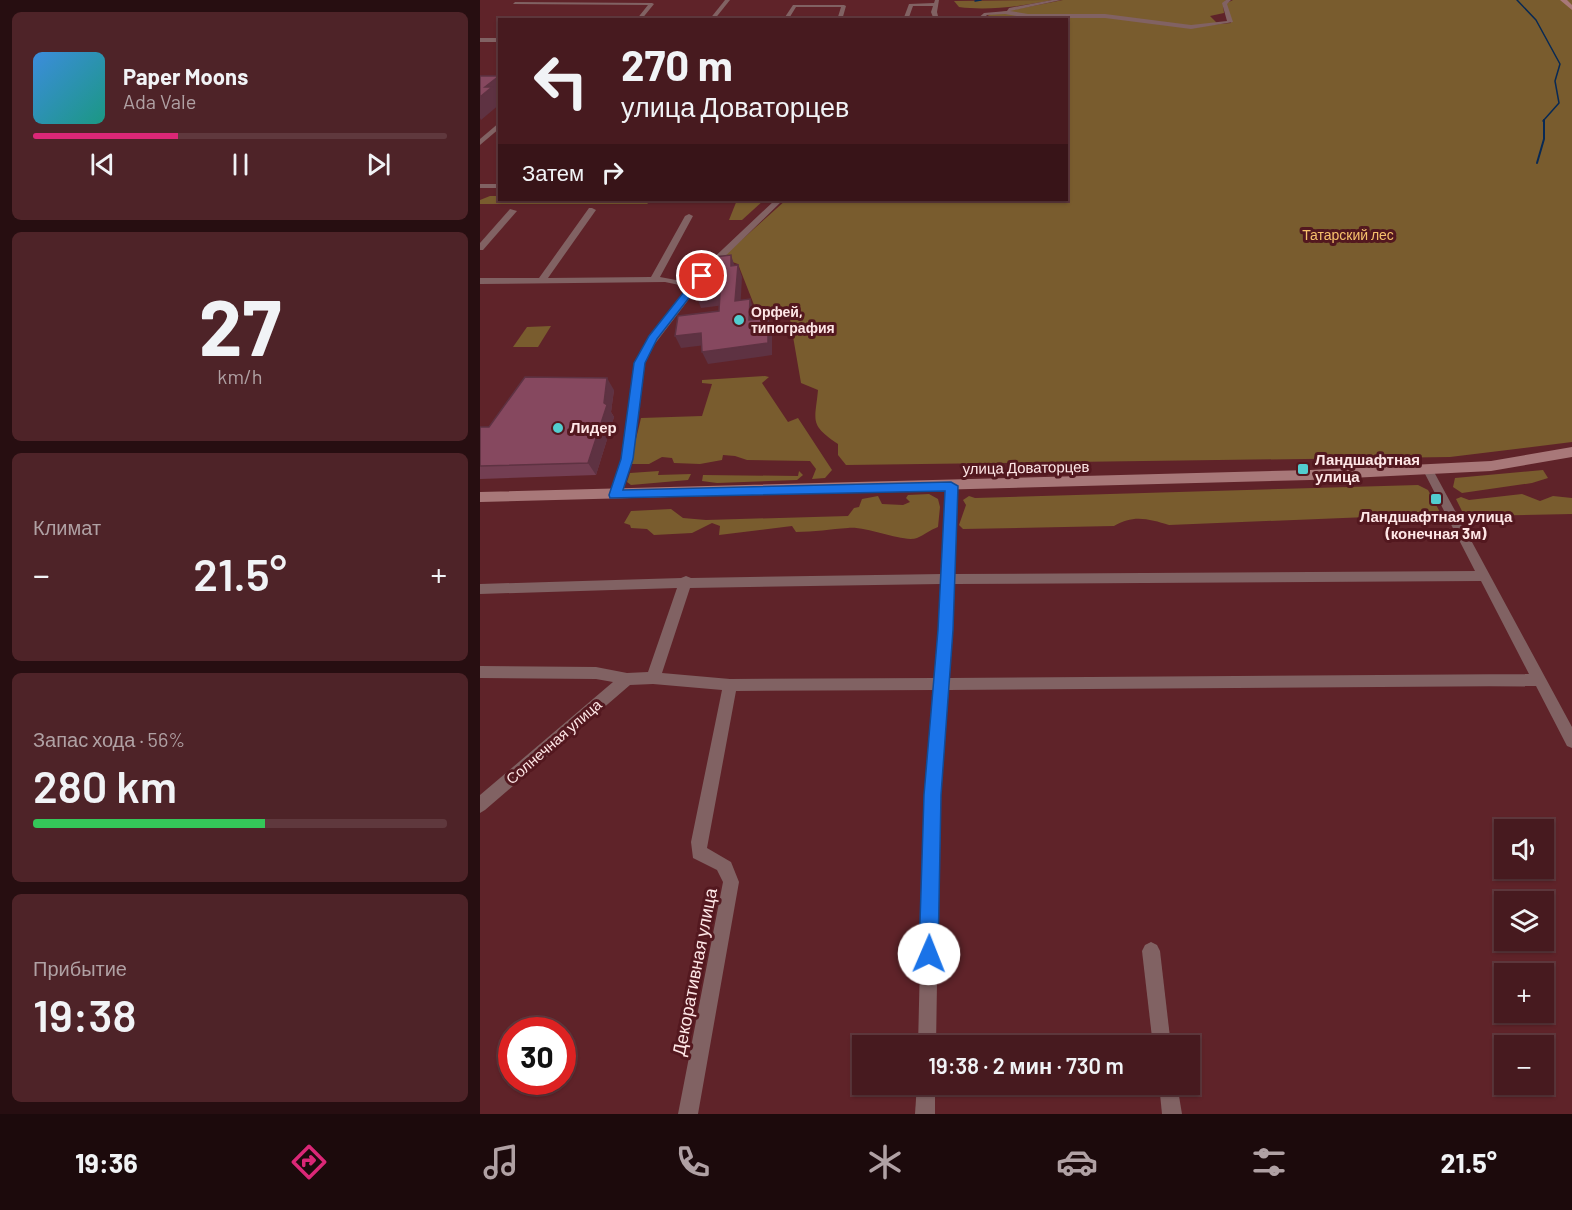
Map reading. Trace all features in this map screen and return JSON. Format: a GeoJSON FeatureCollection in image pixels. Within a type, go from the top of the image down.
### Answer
{"type":"FeatureCollection","features":[{"type":"Feature","properties":{"kind":"main road"},"geometry":{"type":"LineString","coordinates":[[1563,0],[1572,8]]}},
{"type":"Feature","properties":{"kind":"main road","name":"улица Доваторцев"},"geometry":{"type":"LineString","coordinates":[[480,497],[951,486],[1428,470],[1491,466],[1572,452]]}},
{"type":"Feature","properties":{"kind":"street"},"geometry":{"type":"LineString","coordinates":[[713,18],[728,0]]}},
{"type":"Feature","properties":{"kind":"street"},"geometry":{"type":"LineString","coordinates":[[981,18],[986,14],[1059,0]]}},
{"type":"Feature","properties":{"kind":"street"},"geometry":{"type":"LineString","coordinates":[[1005,12],[1028,16],[1105,16],[1191,27],[1230,22],[1224,3],[1229,0]]}},
{"type":"Feature","properties":{"kind":"street"},"geometry":{"type":"LineString","coordinates":[[515,3],[632,2],[652,4],[640,18]]}},
{"type":"Feature","properties":{"kind":"street"},"geometry":{"type":"LineString","coordinates":[[906,18],[911,5],[937,2],[934,12],[936,18]]}},
{"type":"Feature","properties":{"kind":"street"},"geometry":{"type":"LineString","coordinates":[[786,18],[795,6],[823,3],[843,6],[840,18]]}},
{"type":"Feature","properties":{"kind":"street"},"geometry":{"type":"LineString","coordinates":[[480,40],[498,40]]}},
{"type":"Feature","properties":{"kind":"street"},"geometry":{"type":"LineString","coordinates":[[480,144],[498,126]]}},
{"type":"Feature","properties":{"kind":"street"},"geometry":{"type":"LineString","coordinates":[[480,186],[498,186]]}},
{"type":"Feature","properties":{"kind":"street"},"geometry":{"type":"LineString","coordinates":[[615,495],[627,459],[639,363],[652,338],[724,251],[778,201]]}},
{"type":"Feature","properties":{"kind":"street"},"geometry":{"type":"LineString","coordinates":[[542,280],[592,210]]}},
{"type":"Feature","properties":{"kind":"street"},"geometry":{"type":"LineString","coordinates":[[480,248],[513,211]]}},
{"type":"Feature","properties":{"kind":"street"},"geometry":{"type":"LineString","coordinates":[[654,279],[689,216]]}},
{"type":"Feature","properties":{"kind":"street"},"geometry":{"type":"LineString","coordinates":[[480,281],[654,279],[677,280],[694,286]]}},
{"type":"Feature","properties":{"kind":"street"},"geometry":{"type":"LineString","coordinates":[[1428,470],[1572,741]]}},
{"type":"Feature","properties":{"kind":"street"},"geometry":{"type":"LineString","coordinates":[[927,1035],[932,795],[948,579],[951,486]]}},
{"type":"Feature","properties":{"kind":"street"},"geometry":{"type":"LineString","coordinates":[[480,589],[686,581],[1483,576]]}},
{"type":"Feature","properties":{"kind":"street"},"geometry":{"type":"LineString","coordinates":[[653,678],[686,581]]}},
{"type":"Feature","properties":{"kind":"street"},"geometry":{"type":"LineString","coordinates":[[480,672],[596,673],[627,679],[653,678],[730,684],[1538,680]]}},
{"type":"Feature","properties":{"kind":"street","name":"Солнечная улица"},"geometry":{"type":"LineString","coordinates":[[480,805],[627,679]]}},
{"type":"Feature","properties":{"kind":"street","name":"Декоративная улица"},"geometry":{"type":"LineString","coordinates":[[688,1114],[731,882],[729,869],[721,861],[706,858],[699,852],[699,842],[730,684]]}},
{"type":"Feature","properties":{"kind":"street"},"geometry":{"type":"LineString","coordinates":[[1151,951],[1161,1035]]}},
{"type":"Feature","properties":{"kind":"street"},"geometry":{"type":"LineString","coordinates":[[925,1114],[926,1095]]}},
{"type":"Feature","properties":{"kind":"street"},"geometry":{"type":"LineString","coordinates":[[1169,1095],[1172,1114]]}},
{"type":"Feature","properties":{"kind":"green space"},"geometry":{"type":"Polygon","coordinates":[[[1052,0],[994,8],[959,7],[954,1],[1052,0]]]}},
{"type":"Feature","properties":{"kind":"green space","name":"Татарский лес"},"geometry":{"type":"Polygon","coordinates":[[[1063,0],[1226,0],[1223,5],[1224,13],[1210,16],[1217,23],[1198,26],[1231,23],[1227,3],[1233,0],[1572,0],[1572,442],[1450,457],[846,465],[838,455],[838,444],[822,432],[816,422],[818,390],[801,383],[790,319],[758,315],[738,264],[724,259],[727,253],[785,201],[1068,201],[1068,18],[984,18],[991,14],[1063,0]]]}},
{"type":"Feature","properties":{"kind":"green space"},"geometry":{"type":"Polygon","coordinates":[[[498,196],[498,201],[651,201],[647,204],[480,204],[480,200],[498,196]]]}},
{"type":"Feature","properties":{"kind":"green space"},"geometry":{"type":"Polygon","coordinates":[[[737,201],[763,201],[742,220],[729,220],[737,201]]]}},
{"type":"Feature","properties":{"kind":"green space"},"geometry":{"type":"Polygon","coordinates":[[[551,326],[538,347],[513,347],[527,327],[551,326]]]}},
{"type":"Feature","properties":{"kind":"green space"},"geometry":{"type":"Polygon","coordinates":[[[769,377],[762,383],[788,422],[798,418],[832,470],[825,478],[812,479],[816,469],[810,461],[747,460],[723,455],[722,460],[700,464],[674,463],[672,458],[662,457],[649,464],[630,464],[641,418],[702,416],[712,384],[702,383],[702,380],[769,377]]]}},
{"type":"Feature","properties":{"kind":"green space"},"geometry":{"type":"Polygon","coordinates":[[[1543,470],[1548,478],[1532,483],[1462,493],[1453,487],[1455,478],[1543,470]]]}},
{"type":"Feature","properties":{"kind":"green space"},"geometry":{"type":"Polygon","coordinates":[[[659,471],[658,475],[691,474],[688,480],[631,485],[627,482],[630,473],[659,471]]]}},
{"type":"Feature","properties":{"kind":"green space"},"geometry":{"type":"Polygon","coordinates":[[[799,471],[803,475],[797,480],[717,483],[702,481],[703,475],[798,476],[799,471]]]}},
{"type":"Feature","properties":{"kind":"green space"},"geometry":{"type":"Polygon","coordinates":[[[1418,485],[1428,490],[1441,514],[1169,525],[1135,519],[1114,526],[963,529],[959,525],[966,505],[963,500],[969,496],[975,498],[1418,485]]]}},
{"type":"Feature","properties":{"kind":"green space"},"geometry":{"type":"Polygon","coordinates":[[[929,494],[938,499],[940,507],[938,527],[911,539],[856,528],[796,532],[792,526],[719,535],[720,526],[712,523],[692,533],[654,535],[647,529],[631,528],[630,525],[624,523],[631,511],[671,509],[683,518],[706,520],[848,516],[854,508],[859,507],[862,499],[878,496],[882,504],[903,505],[910,502],[906,498],[908,495],[929,494]]]}},
{"type":"Feature","properties":{"kind":"green space"},"geometry":{"type":"Polygon","coordinates":[[[1522,494],[1540,501],[1553,496],[1572,498],[1572,514],[1472,516],[1463,513],[1456,499],[1461,497],[1469,500],[1522,494]]]}},
{"type":"Feature","properties":{"kind":"building"},"geometry":{"type":"Polygon","coordinates":[[[480,76],[498,76],[485,87],[492,87],[480,97],[480,76]]]}},
{"type":"Feature","properties":{"kind":"building"},"geometry":{"type":"Polygon","coordinates":[[[731,255],[731,266],[738,265],[735,301],[750,299],[749,320],[768,318],[768,343],[702,352],[701,333],[675,336],[678,316],[719,311],[720,293],[696,295],[697,281],[705,281],[706,269],[708,265],[714,265],[714,257],[731,255]]]}},
{"type":"Feature","properties":{"kind":"building","name":"Лидер"},"geometry":{"type":"Polygon","coordinates":[[[525,377],[607,378],[604,403],[607,405],[588,463],[480,466],[480,427],[489,427],[525,377]]]}},
{"type":"Feature","properties":{"kind":"waterway"},"geometry":{"type":"LineString","coordinates":[[975,1],[981,0]]}},
{"type":"Feature","properties":{"kind":"waterway"},"geometry":{"type":"LineString","coordinates":[[1517,0],[1536,20],[1560,64],[1555,81],[1559,103],[1543,121]]}},
{"type":"Feature","properties":{"kind":"waterway"},"geometry":{"type":"LineString","coordinates":[[1537,163],[1544,139],[1544,120]]}},
{"type":"Feature","properties":{"kind":"place","name":"Орфей, типография"},"geometry":{"type":"Point","coordinates":[739,320]}},
{"type":"Feature","properties":{"kind":"place","name":"Лидер"},"geometry":{"type":"Point","coordinates":[558,428]}},
{"type":"Feature","properties":{"kind":"place","name":"Ландшафтная улица"},"geometry":{"type":"Point","coordinates":[1303,469]}},
{"type":"Feature","properties":{"kind":"place","name":"Ландшафтная улица (конечная 3м)"},"geometry":{"type":"Point","coordinates":[1436,499]}},
{"type":"Feature","properties":{"kind":"route"},"geometry":{"type":"LineString","coordinates":[[702,276],[652,338],[639,363],[627,459],[615,495],[951,486],[946,630],[932,795],[929,954]]}}]}
